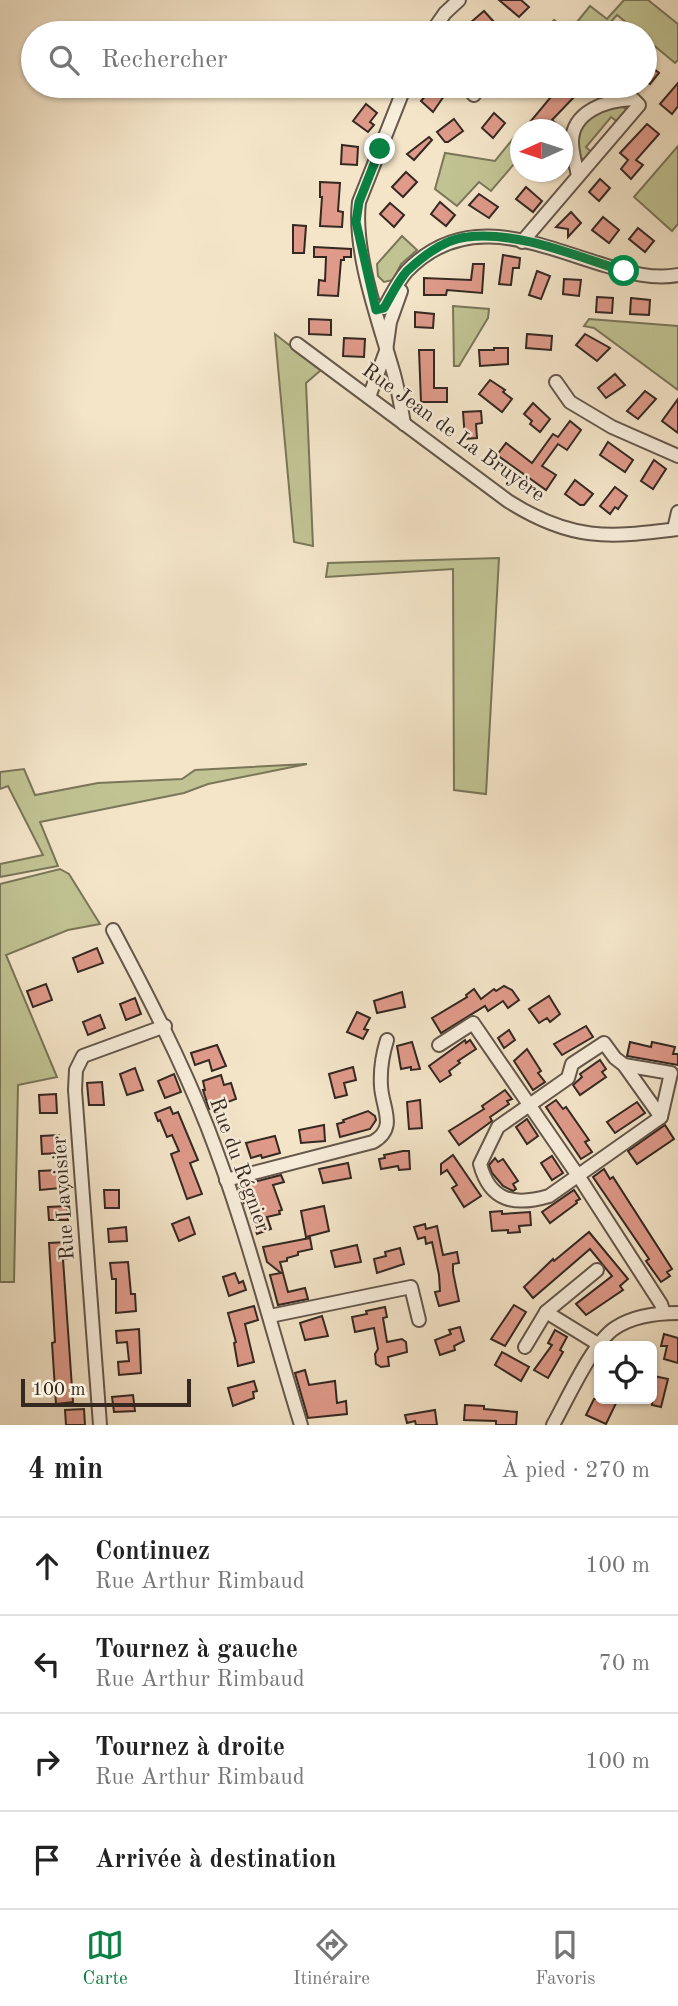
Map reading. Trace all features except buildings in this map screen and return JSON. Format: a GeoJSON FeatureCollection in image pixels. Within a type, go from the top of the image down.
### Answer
{"type":"FeatureCollection","features":[{"type":"Feature","properties":{"kind":"street"},"geometry":{"type":"LineString","coordinates":[[439,21],[459,0]]}},
{"type":"Feature","properties":{"kind":"street"},"geometry":{"type":"LineString","coordinates":[[400,98],[359,202],[356,222],[384,310],[386,351],[394,373],[404,424]]}},
{"type":"Feature","properties":{"kind":"street"},"geometry":{"type":"LineString","coordinates":[[522,242],[639,105],[633,99],[618,100],[586,113],[576,123],[572,142],[578,176]]}},
{"type":"Feature","properties":{"kind":"street"},"geometry":{"type":"LineString","coordinates":[[384,310],[405,273],[435,248],[464,237],[496,236],[624,271],[648,275],[678,275]]}},
{"type":"Feature","properties":{"kind":"street","name":"Rue Jean de La Bruyère"},"geometry":{"type":"LineString","coordinates":[[297,344],[535,518],[565,529],[599,535],[629,536],[676,529]]}},
{"type":"Feature","properties":{"kind":"street"},"geometry":{"type":"LineString","coordinates":[[369,397],[386,351]]}},
{"type":"Feature","properties":{"kind":"street"},"geometry":{"type":"LineString","coordinates":[[556,382],[570,401],[612,427],[678,456]]}},
{"type":"Feature","properties":{"kind":"street"},"geometry":{"type":"LineString","coordinates":[[676,529],[678,512]]}},
{"type":"Feature","properties":{"kind":"street","name":"Rue du Régnier"},"geometry":{"type":"LineString","coordinates":[[113,930],[164,1026],[207,1126],[270,1316],[301,1425]]}},
{"type":"Feature","properties":{"kind":"street"},"geometry":{"type":"LineString","coordinates":[[439,1045],[473,1023],[578,1176],[661,1304],[664,1313]]}},
{"type":"Feature","properties":{"kind":"street","name":"Rue Lavoisier"},"geometry":{"type":"LineString","coordinates":[[100,1425],[75,1090],[76,1070],[83,1056],[164,1026]]}},
{"type":"Feature","properties":{"kind":"street"},"geometry":{"type":"LineString","coordinates":[[226,1180],[373,1142],[382,1137],[387,1128],[381,1088],[381,1058],[387,1040]]}},
{"type":"Feature","properties":{"kind":"street"},"geometry":{"type":"LineString","coordinates":[[624,1065],[671,1073],[661,1117],[549,1196],[537,1199],[500,1198],[480,1164],[498,1127],[568,1079],[572,1064],[604,1043],[624,1065],[661,1117]]}},
{"type":"Feature","properties":{"kind":"street"},"geometry":{"type":"LineString","coordinates":[[525,1347],[546,1312],[597,1270]]}},
{"type":"Feature","properties":{"kind":"street"},"geometry":{"type":"LineString","coordinates":[[270,1316],[411,1287],[419,1320]]}},
{"type":"Feature","properties":{"kind":"street"},"geometry":{"type":"LineString","coordinates":[[546,1312],[594,1342]]}},
{"type":"Feature","properties":{"kind":"street"},"geometry":{"type":"LineString","coordinates":[[601,1341],[613,1329],[636,1318],[678,1313]]}},
{"type":"Feature","properties":{"kind":"street"},"geometry":{"type":"LineString","coordinates":[[556,1424],[594,1352]]}},
{"type":"Feature","properties":{"kind":"green space"},"geometry":{"type":"Polygon","coordinates":[[[624,0],[648,0],[678,24],[678,60],[675,63],[657,48],[657,21],[624,21],[617,15],[612,21],[578,21],[590,6],[607,19],[624,0]]]}},
{"type":"Feature","properties":{"kind":"green space"},"geometry":{"type":"Polygon","coordinates":[[[620,105],[627,110],[619,123],[611,117],[586,147],[592,153],[586,160],[579,158],[576,144],[581,123],[591,115],[620,105]]]}},
{"type":"Feature","properties":{"kind":"green space"},"geometry":{"type":"Polygon","coordinates":[[[510,142],[510,169],[491,191],[479,182],[457,206],[435,189],[445,153],[495,161],[510,142]]]}},
{"type":"Feature","properties":{"kind":"green space"},"geometry":{"type":"Polygon","coordinates":[[[678,146],[678,224],[672,231],[634,197],[678,146]]]}},
{"type":"Feature","properties":{"kind":"green space"},"geometry":{"type":"Polygon","coordinates":[[[402,236],[417,250],[401,264],[393,280],[384,282],[378,276],[377,264],[402,236]]]}},
{"type":"Feature","properties":{"kind":"green space"},"geometry":{"type":"Polygon","coordinates":[[[453,306],[489,309],[488,318],[459,366],[454,366],[453,306]]]}},
{"type":"Feature","properties":{"kind":"green space"},"geometry":{"type":"Polygon","coordinates":[[[589,319],[678,326],[678,390],[594,328],[584,326],[589,319]]]}},
{"type":"Feature","properties":{"kind":"green space"},"geometry":{"type":"Polygon","coordinates":[[[275,334],[321,370],[306,383],[313,546],[294,542],[275,334]]]}},
{"type":"Feature","properties":{"kind":"green space"},"geometry":{"type":"Polygon","coordinates":[[[499,558],[486,794],[454,790],[453,569],[326,577],[328,563],[499,558]]]}},
{"type":"Feature","properties":{"kind":"green space"},"geometry":{"type":"Polygon","coordinates":[[[307,764],[208,784],[184,793],[40,822],[58,866],[0,877],[0,864],[43,855],[8,786],[0,789],[0,772],[24,769],[35,795],[98,783],[182,779],[195,770],[307,764]]]}},
{"type":"Feature","properties":{"kind":"green space"},"geometry":{"type":"Polygon","coordinates":[[[60,869],[69,874],[100,924],[68,930],[6,955],[57,1077],[18,1085],[14,1282],[0,1282],[0,884],[60,869]]]}},
{"type":"Feature","properties":{"kind":"route"},"geometry":{"type":"LineString","coordinates":[[380,149],[359,202],[356,222],[376,310],[384,308],[405,273],[435,248],[464,237],[496,236],[539,245],[624,271]]}}]}
